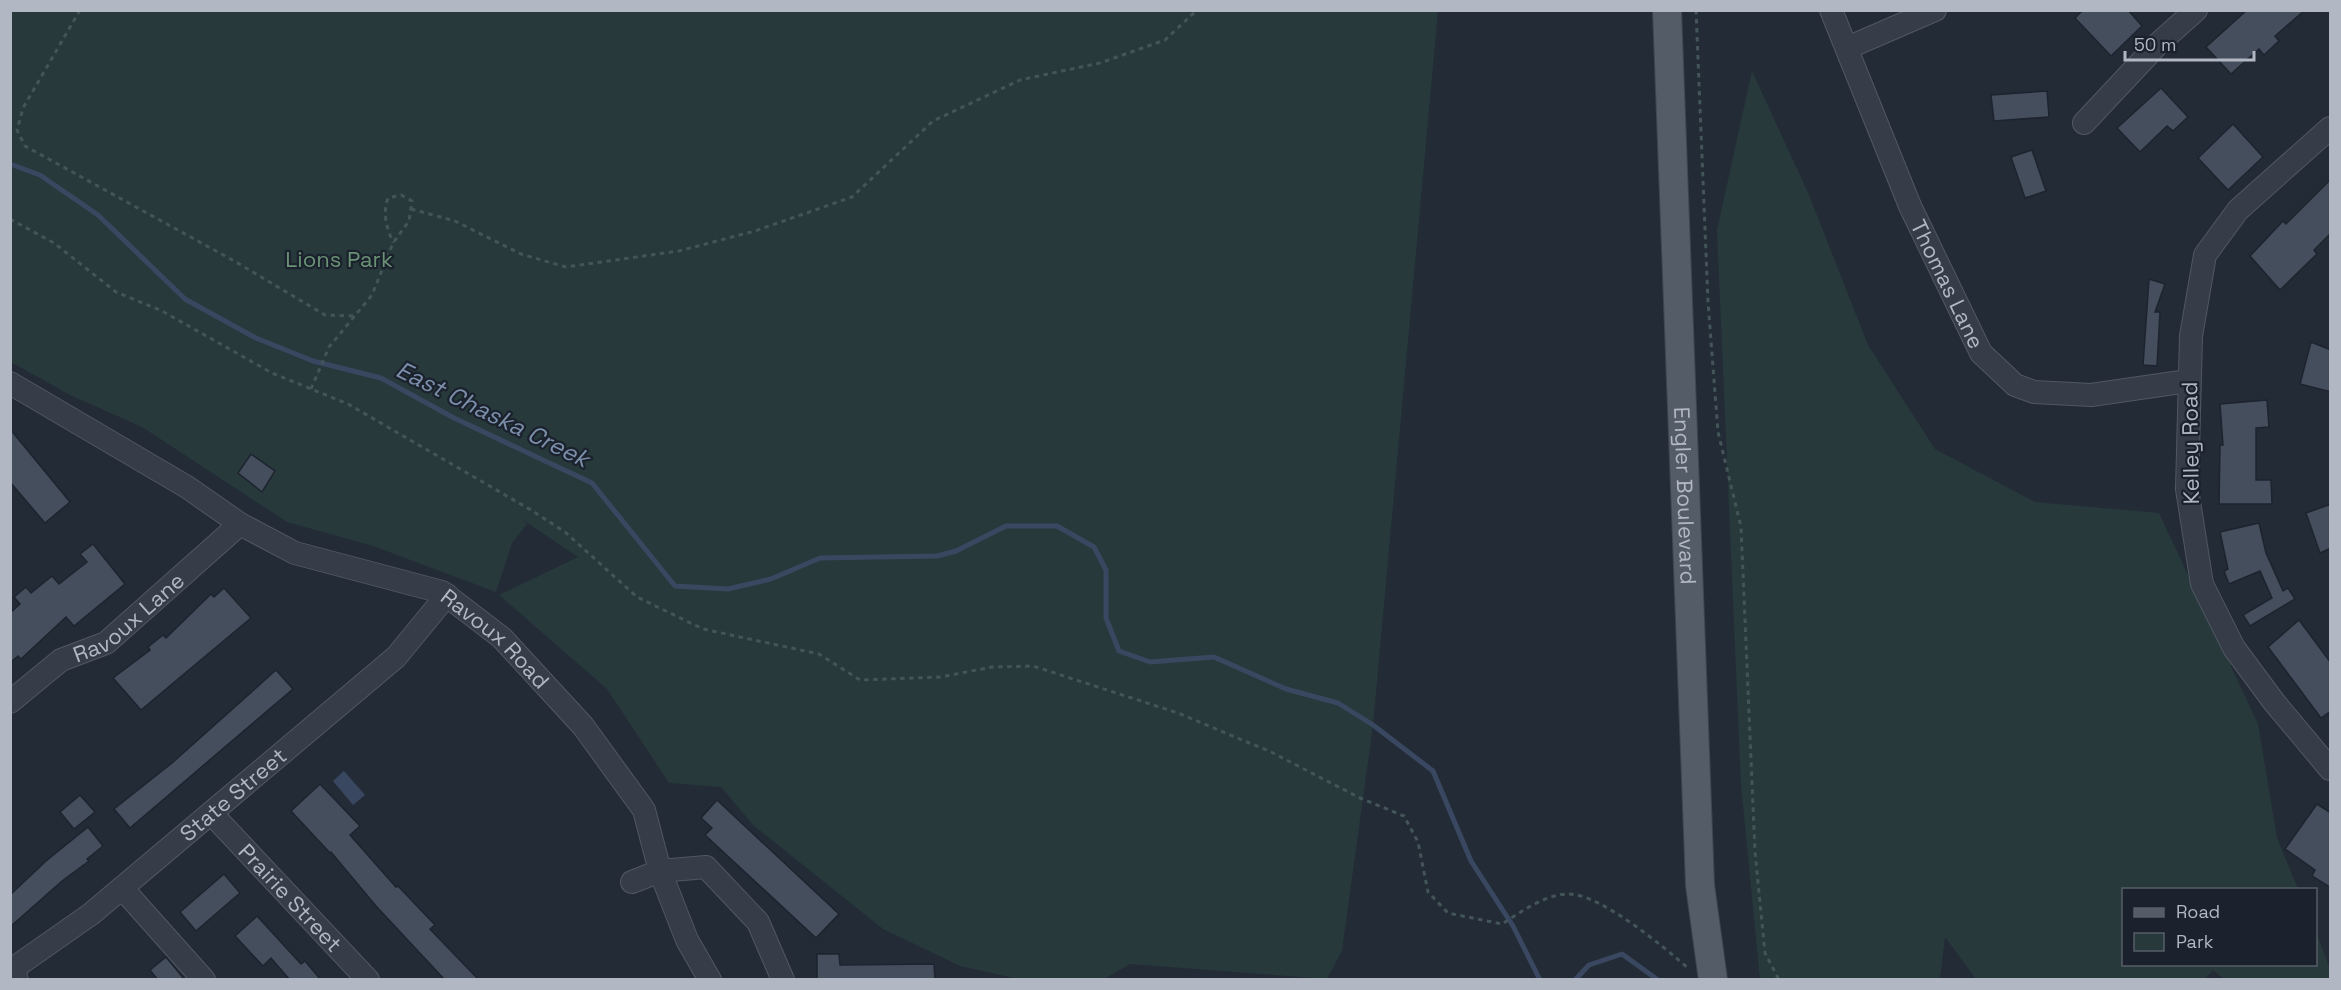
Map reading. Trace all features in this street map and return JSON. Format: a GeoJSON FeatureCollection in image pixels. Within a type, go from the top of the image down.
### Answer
{"type":"FeatureCollection","features":[{"type":"Feature","properties":{"kind":"main road","name":"Engler Boulevard"},"geometry":{"type":"LineString","coordinates":[[1667,10],[1700,885],[1713,979]]}},
{"type":"Feature","properties":{"kind":"street","name":"Thomas Lane"},"geometry":{"type":"LineString","coordinates":[[1831,10],[1911,206],[1981,353],[2016,385],[2034,392],[2091,395],[2188,381]]}},
{"type":"Feature","properties":{"kind":"street"},"geometry":{"type":"LineString","coordinates":[[1846,48],[1935,10]]}},
{"type":"Feature","properties":{"kind":"street"},"geometry":{"type":"LineString","coordinates":[[2084,123],[2158,44],[2196,10]]}},
{"type":"Feature","properties":{"kind":"street","name":"Kelley Road"},"geometry":{"type":"LineString","coordinates":[[2331,128],[2238,210],[2205,255],[2191,336],[2188,381],[2187,489],[2202,584],[2234,648],[2274,702],[2331,769]]}},
{"type":"Feature","properties":{"kind":"street","name":"Ravoux Road"},"geometry":{"type":"LineString","coordinates":[[10,383],[187,487],[240,524],[295,553],[447,596],[502,638],[583,726],[644,810],[660,871],[687,940],[710,980]]}},
{"type":"Feature","properties":{"kind":"street","name":"Ravoux Lane"},"geometry":{"type":"LineString","coordinates":[[10,702],[61,660],[106,643],[240,524]]}},
{"type":"Feature","properties":{"kind":"street","name":"State Street"},"geometry":{"type":"LineString","coordinates":[[17,980],[13,972],[21,963],[91,914],[396,657],[447,596]]}},
{"type":"Feature","properties":{"kind":"street","name":"Prairie Street"},"geometry":{"type":"LineString","coordinates":[[211,813],[368,980]]}},
{"type":"Feature","properties":{"kind":"street"},"geometry":{"type":"LineString","coordinates":[[633,882],[660,871],[706,867],[758,921],[783,980]]}},
{"type":"Feature","properties":{"kind":"street"},"geometry":{"type":"LineString","coordinates":[[122,888],[204,980]]}},
{"type":"Feature","properties":{"kind":"path"},"geometry":{"type":"LineString","coordinates":[[80,10],[23,108],[17,130],[24,146],[236,262],[325,315],[354,316]]}},
{"type":"Feature","properties":{"kind":"path"},"geometry":{"type":"LineString","coordinates":[[411,209],[455,221],[521,254],[566,267],[679,252],[755,231],[852,197],[933,121],[1020,80],[1101,63],[1165,40],[1197,10]]}},
{"type":"Feature","properties":{"kind":"path"},"geometry":{"type":"LineString","coordinates":[[1696,10],[1708,290],[1718,432],[1741,527],[1755,852],[1766,954],[1779,980]]}},
{"type":"Feature","properties":{"kind":"path"},"geometry":{"type":"LineString","coordinates":[[311,389],[329,347],[372,295],[393,243],[409,221],[412,201],[401,195],[388,198],[384,209],[386,225],[393,243]]}},
{"type":"Feature","properties":{"kind":"path"},"geometry":{"type":"LineString","coordinates":[[10,219],[54,243],[116,292],[162,311],[272,373],[348,404],[531,510],[565,532],[637,597],[704,629],[819,654],[860,680],[941,677],[992,667],[1033,666],[1178,713],[1271,752],[1360,798],[1404,816],[1418,842],[1428,892],[1448,913],[1502,924],[1537,903],[1569,894],[1601,905],[1653,936],[1692,971],[1713,979]]}},
{"type":"Feature","properties":{"kind":"green space","name":"Lions Park"},"geometry":{"type":"Polygon","coordinates":[[[11,11],[1438,11],[1373,725],[1342,951],[1327,979],[1130,964],[1104,979],[1022,980],[960,966],[883,929],[753,825],[721,787],[669,783],[607,689],[499,595],[578,557],[520,518],[527,524],[512,543],[496,592],[373,546],[287,522],[142,427],[70,395],[11,362],[11,11]]]}},
{"type":"Feature","properties":{"kind":"green space"},"geometry":{"type":"Polygon","coordinates":[[[1752,71],[1809,195],[1868,345],[1935,449],[2035,502],[2159,513],[2258,724],[2277,838],[2298,888],[2122,888],[2122,966],[2317,966],[2317,935],[2330,969],[2330,979],[2224,979],[2213,970],[2204,980],[1976,979],[1945,937],[1940,979],[1760,979],[1741,785],[1717,230],[1752,71]]]}},
{"type":"Feature","properties":{"kind":"water"},"geometry":{"type":"Polygon","coordinates":[[[344,771],[365,795],[353,805],[333,781],[344,771]]]}},
{"type":"Feature","properties":{"kind":"building"},"geometry":{"type":"Polygon","coordinates":[[[2083,10],[2128,10],[2142,26],[2111,56],[2075,18],[2083,10]]]}},
{"type":"Feature","properties":{"kind":"building"},"geometry":{"type":"Polygon","coordinates":[[[2247,10],[2305,10],[2275,36],[2279,41],[2264,55],[2259,49],[2231,74],[2206,47],[2247,10]]]}},
{"type":"Feature","properties":{"kind":"building"},"geometry":{"type":"Polygon","coordinates":[[[2161,88],[2188,117],[2173,131],[2167,126],[2140,152],[2117,128],[2161,88]]]}},
{"type":"Feature","properties":{"kind":"building"},"geometry":{"type":"Polygon","coordinates":[[[2047,91],[2049,117],[1994,121],[1991,95],[2047,91]]]}},
{"type":"Feature","properties":{"kind":"building"},"geometry":{"type":"Polygon","coordinates":[[[2233,124],[2263,157],[2228,190],[2198,158],[2233,124]]]}},
{"type":"Feature","properties":{"kind":"building"},"geometry":{"type":"Polygon","coordinates":[[[2032,150],[2046,191],[2025,198],[2011,157],[2032,150]]]}},
{"type":"Feature","properties":{"kind":"building"},"geometry":{"type":"Polygon","coordinates":[[[2331,179],[2331,233],[2314,250],[2317,254],[2280,290],[2250,256],[2283,221],[2286,224],[2331,179]]]}},
{"type":"Feature","properties":{"kind":"building"},"geometry":{"type":"Polygon","coordinates":[[[2149,279],[2165,284],[2155,312],[2160,312],[2157,366],[2143,365],[2149,279]]]}},
{"type":"Feature","properties":{"kind":"building"},"geometry":{"type":"Polygon","coordinates":[[[2311,342],[2331,350],[2331,392],[2300,384],[2311,342]]]}},
{"type":"Feature","properties":{"kind":"building"},"geometry":{"type":"Polygon","coordinates":[[[2267,400],[2269,427],[2256,428],[2256,480],[2271,480],[2272,504],[2219,504],[2220,445],[2223,445],[2220,404],[2267,400]]]}},
{"type":"Feature","properties":{"kind":"building"},"geometry":{"type":"Polygon","coordinates":[[[10,429],[70,502],[45,523],[10,482],[10,429]]]}},
{"type":"Feature","properties":{"kind":"building"},"geometry":{"type":"Polygon","coordinates":[[[251,454],[275,471],[262,492],[238,473],[251,454]]]}},
{"type":"Feature","properties":{"kind":"building"},"geometry":{"type":"Polygon","coordinates":[[[2331,504],[2331,548],[2320,553],[2306,513],[2331,504]]]}},
{"type":"Feature","properties":{"kind":"building"},"geometry":{"type":"Polygon","coordinates":[[[2259,523],[2266,553],[2283,591],[2288,588],[2295,599],[2250,626],[2243,615],[2272,598],[2260,571],[2229,584],[2224,571],[2228,569],[2220,532],[2259,523]]]}},
{"type":"Feature","properties":{"kind":"building"},"geometry":{"type":"Polygon","coordinates":[[[93,544],[125,584],[74,626],[66,617],[21,659],[18,656],[10,663],[10,613],[20,604],[14,597],[26,587],[31,593],[52,576],[59,584],[87,562],[80,554],[93,544]]]}},
{"type":"Feature","properties":{"kind":"building"},"geometry":{"type":"Polygon","coordinates":[[[224,588],[251,618],[141,710],[113,678],[150,650],[148,647],[163,635],[166,638],[211,594],[214,597],[224,588]]]}},
{"type":"Feature","properties":{"kind":"building"},"geometry":{"type":"Polygon","coordinates":[[[2299,620],[2331,663],[2331,711],[2321,718],[2268,647],[2299,620]]]}},
{"type":"Feature","properties":{"kind":"building"},"geometry":{"type":"Polygon","coordinates":[[[276,670],[293,689],[130,828],[114,809],[172,763],[276,670]]]}},
{"type":"Feature","properties":{"kind":"building"},"geometry":{"type":"Polygon","coordinates":[[[320,784],[360,826],[350,835],[396,887],[398,886],[435,925],[430,929],[479,980],[445,980],[376,906],[331,852],[291,811],[320,784]]]}},
{"type":"Feature","properties":{"kind":"building"},"geometry":{"type":"Polygon","coordinates":[[[80,795],[95,812],[74,829],[60,812],[80,795]]]}},
{"type":"Feature","properties":{"kind":"building"},"geometry":{"type":"Polygon","coordinates":[[[717,800],[839,914],[816,938],[705,835],[712,828],[701,818],[717,800]]]}},
{"type":"Feature","properties":{"kind":"building"},"geometry":{"type":"Polygon","coordinates":[[[2317,804],[2331,813],[2331,888],[2312,876],[2315,870],[2285,849],[2317,804]]]}},
{"type":"Feature","properties":{"kind":"building"},"geometry":{"type":"Polygon","coordinates":[[[88,827],[103,846],[87,859],[89,861],[62,881],[10,927],[10,895],[46,861],[88,827]]]}},
{"type":"Feature","properties":{"kind":"building"},"geometry":{"type":"Polygon","coordinates":[[[224,874],[240,893],[196,931],[180,912],[224,874]]]}},
{"type":"Feature","properties":{"kind":"building"},"geometry":{"type":"Polygon","coordinates":[[[257,916],[301,964],[305,961],[321,980],[290,980],[271,958],[263,966],[235,936],[257,916]]]}},
{"type":"Feature","properties":{"kind":"building"},"geometry":{"type":"Polygon","coordinates":[[[817,954],[839,954],[840,965],[934,964],[935,980],[817,980],[817,954]]]}},
{"type":"Feature","properties":{"kind":"building"},"geometry":{"type":"Polygon","coordinates":[[[166,957],[185,980],[158,980],[150,970],[166,957]]]}},
{"type":"Feature","properties":{"kind":"waterway","name":"East Chaska Creek"},"geometry":{"type":"LineString","coordinates":[[10,164],[40,175],[98,215],[185,299],[256,338],[313,361],[381,378],[454,418],[592,483],[675,586],[728,589],[771,579],[820,558],[937,556],[956,551],[1006,526],[1057,526],[1094,547],[1106,570],[1106,618],[1119,651],[1150,662],[1214,657],[1286,689],[1338,703],[1373,725],[1433,771],[1471,861],[1513,926],[1540,980]]}},
{"type":"Feature","properties":{"kind":"waterway","name":"East Chaska Creek"},"geometry":{"type":"LineString","coordinates":[[1575,980],[1589,965],[1622,954],[1658,980]]}}]}
